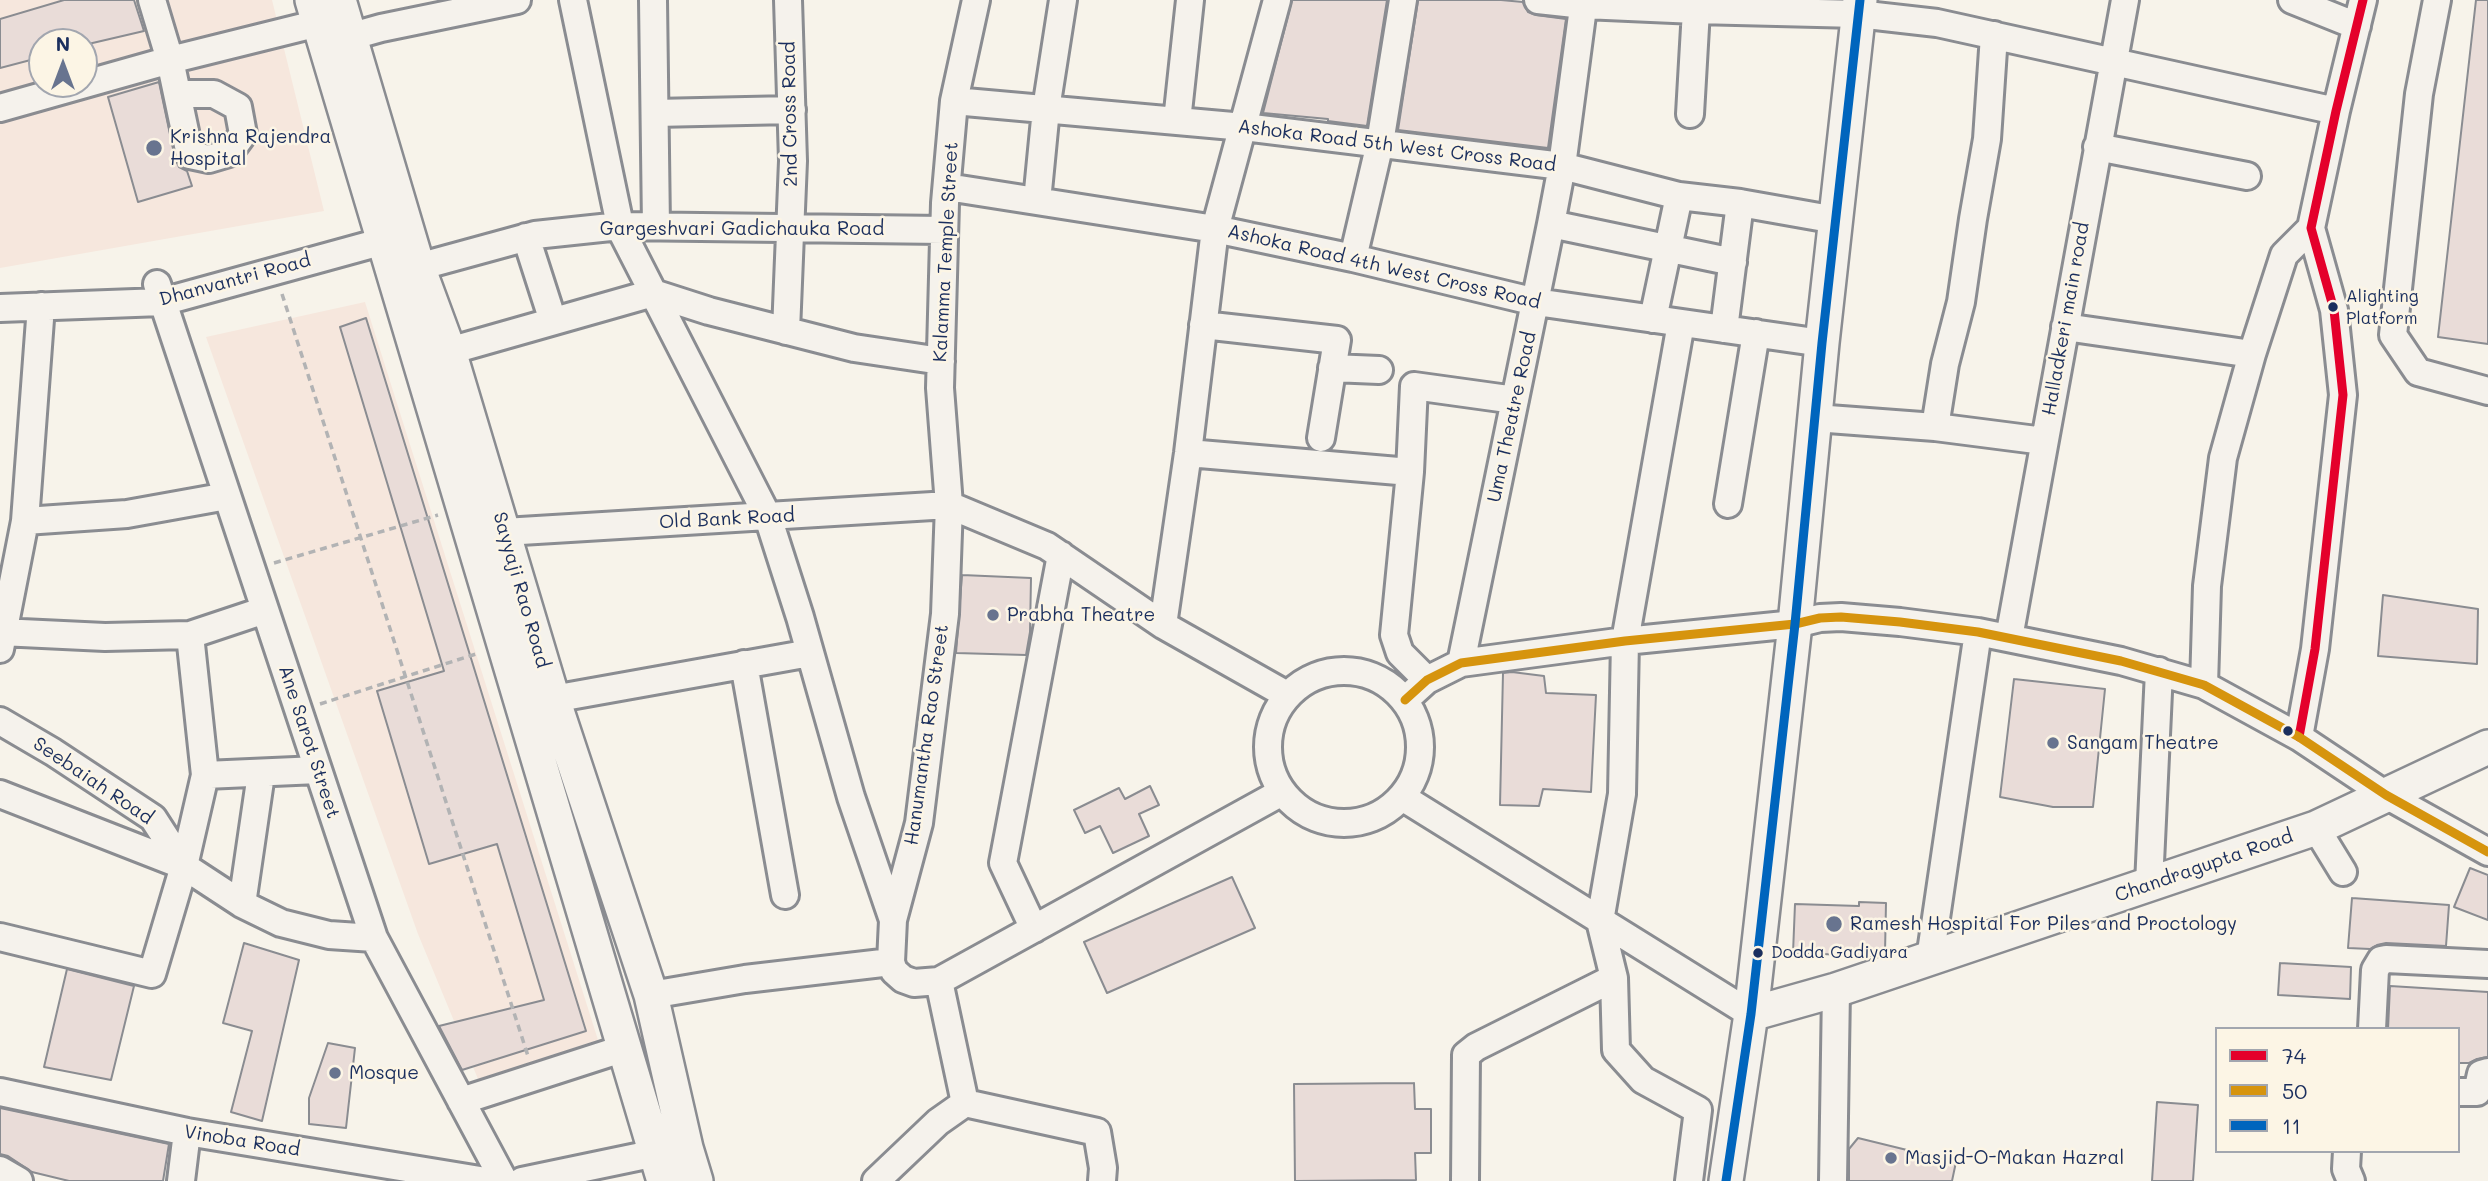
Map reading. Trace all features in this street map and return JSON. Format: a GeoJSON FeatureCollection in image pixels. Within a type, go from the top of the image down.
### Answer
{"type":"FeatureCollection","features":[{"type":"Feature","properties":{"kind":"main road"},"geometry":{"type":"LineString","coordinates":[[1726,1181],[1751,1014],[1796,624],[1822,343],[1859,7]]}},
{"type":"Feature","properties":{"kind":"main road","name":"Sayyaji Rao Road"},"geometry":{"type":"LineString","coordinates":[[323,8],[349,37],[418,267],[449,351],[553,699],[651,995],[696,1181]]}},
{"type":"Feature","properties":{"kind":"main road","name":"Sayyaji Rao Road"},"geometry":{"type":"LineString","coordinates":[[323,8],[382,232],[660,1167]]}},
{"type":"Feature","properties":{"kind":"main road","name":"Chandragupta Road"},"geometry":{"type":"LineString","coordinates":[[1751,1014],[1836,990],[2316,828],[2488,747]]}},
{"type":"Feature","properties":{"kind":"street"},"geometry":{"type":"LineString","coordinates":[[152,0],[179,94]]}},
{"type":"Feature","properties":{"kind":"street"},"geometry":{"type":"LineString","coordinates":[[349,37],[517,0]]}},
{"type":"Feature","properties":{"kind":"street"},"geometry":{"type":"LineString","coordinates":[[573,0],[620,226],[768,517],[851,797],[893,920]]}},
{"type":"Feature","properties":{"kind":"street"},"geometry":{"type":"LineString","coordinates":[[653,0],[656,226]]}},
{"type":"Feature","properties":{"kind":"street","name":"2nd Cross Road"},"geometry":{"type":"LineString","coordinates":[[786,331],[793,161],[788,0]]}},
{"type":"Feature","properties":{"kind":"street","name":"Kalamma Temple Street"},"geometry":{"type":"LineString","coordinates":[[949,505],[940,388],[944,230],[954,101],[976,0]]}},
{"type":"Feature","properties":{"kind":"street"},"geometry":{"type":"LineString","coordinates":[[1037,201],[1045,109],[1063,0]]}},
{"type":"Feature","properties":{"kind":"street"},"geometry":{"type":"LineString","coordinates":[[1177,121],[1190,0]]}},
{"type":"Feature","properties":{"kind":"street"},"geometry":{"type":"LineString","coordinates":[[1163,625],[1188,453],[1215,229],[1277,0]]}},
{"type":"Feature","properties":{"kind":"street"},"geometry":{"type":"LineString","coordinates":[[1353,258],[1380,143],[1403,0]]}},
{"type":"Feature","properties":{"kind":"street"},"geometry":{"type":"LineString","coordinates":[[1538,0],[1657,4],[1696,10],[1748,6],[1859,7],[2336,111]]}},
{"type":"Feature","properties":{"kind":"street","name":"Halladkeri main road"},"geometry":{"type":"LineString","coordinates":[[2009,638],[2125,0]]}},
{"type":"Feature","properties":{"kind":"street"},"geometry":{"type":"LineString","coordinates":[[2292,0],[2357,26]]}},
{"type":"Feature","properties":{"kind":"street"},"geometry":{"type":"LineString","coordinates":[[2299,737],[2316,636],[2343,395],[2334,310],[2311,228],[2363,0]]}},
{"type":"Feature","properties":{"kind":"street"},"geometry":{"type":"LineString","coordinates":[[2437,0],[2419,94],[2393,335],[2418,372],[2488,391]]}},
{"type":"Feature","properties":{"kind":"street","name":"Uma Theatre Road"},"geometry":{"type":"LineString","coordinates":[[1461,663],[1562,166],[1584,2]]}},
{"type":"Feature","properties":{"kind":"street"},"geometry":{"type":"LineString","coordinates":[[0,108],[170,60],[323,8]]}},
{"type":"Feature","properties":{"kind":"street"},"geometry":{"type":"LineString","coordinates":[[1690,114],[1696,10]]}},
{"type":"Feature","properties":{"kind":"street"},"geometry":{"type":"LineString","coordinates":[[1935,427],[1945,364],[1961,302],[1972,219],[1987,139],[1994,35]]}},
{"type":"Feature","properties":{"kind":"street","name":"Ashoka Road 5th West Cross Road"},"geometry":{"type":"LineString","coordinates":[[954,101],[1244,127],[1562,166],[1679,196],[1740,203],[1836,220]]}},
{"type":"Feature","properties":{"kind":"street"},"geometry":{"type":"LineString","coordinates":[[655,113],[792,110]]}},
{"type":"Feature","properties":{"kind":"street"},"geometry":{"type":"LineString","coordinates":[[2097,147],[2246,176]]}},
{"type":"Feature","properties":{"kind":"street","name":"Ashoka Road 4th West Cross Road"},"geometry":{"type":"LineString","coordinates":[[947,187],[1215,229],[1353,258],[1536,302],[1822,343]]}},
{"type":"Feature","properties":{"kind":"street"},"geometry":{"type":"LineString","coordinates":[[1653,319],[1679,196]]}},
{"type":"Feature","properties":{"kind":"street"},"geometry":{"type":"LineString","coordinates":[[1724,329],[1740,203]]}},
{"type":"Feature","properties":{"kind":"street"},"geometry":{"type":"LineString","coordinates":[[1551,224],[1733,262]]}},
{"type":"Feature","properties":{"kind":"street","name":"Gargeshvari Gadichauka Road"},"geometry":{"type":"LineString","coordinates":[[418,267],[526,237],[620,226],[944,230]]}},
{"type":"Feature","properties":{"kind":"street"},"geometry":{"type":"LineString","coordinates":[[2204,685],[2207,586],[2223,458],[2252,354],[2284,255],[2311,228]]}},
{"type":"Feature","properties":{"kind":"street","name":"Dhanvantri Road"},"geometry":{"type":"LineString","coordinates":[[0,308],[159,293],[275,271],[382,232]]}},
{"type":"Feature","properties":{"kind":"street","name":"Dhanvantri Road"},"geometry":{"type":"LineString","coordinates":[[0,292],[159,293],[382,232]]}},
{"type":"Feature","properties":{"kind":"street"},"geometry":{"type":"LineString","coordinates":[[526,237],[554,321]]}},
{"type":"Feature","properties":{"kind":"street"},"geometry":{"type":"LineString","coordinates":[[449,351],[653,292],[709,311],[854,348],[941,361]]}},
{"type":"Feature","properties":{"kind":"street","name":"Ane Sarot Street"},"geometry":{"type":"LineString","coordinates":[[159,293],[374,938],[504,1181]]}},
{"type":"Feature","properties":{"kind":"street"},"geometry":{"type":"LineString","coordinates":[[41,306],[25,521],[2,638],[190,635],[265,610]]}},
{"type":"Feature","properties":{"kind":"street"},"geometry":{"type":"LineString","coordinates":[[1681,323],[1625,641],[1622,794],[1600,921],[1614,978],[1616,1051],[1643,1080],[1698,1111],[1689,1181]]}},
{"type":"Feature","properties":{"kind":"street"},"geometry":{"type":"LineString","coordinates":[[1203,325],[1337,340],[1321,438]]}},
{"type":"Feature","properties":{"kind":"street"},"geometry":{"type":"LineString","coordinates":[[2065,327],[2252,354]]}},
{"type":"Feature","properties":{"kind":"street"},"geometry":{"type":"LineString","coordinates":[[1728,504],[1755,333]]}},
{"type":"Feature","properties":{"kind":"street"},"geometry":{"type":"LineString","coordinates":[[1332,368],[1379,370]]}},
{"type":"Feature","properties":{"kind":"street"},"geometry":{"type":"LineString","coordinates":[[1427,680],[1400,653],[1394,635],[1410,472],[1414,386],[1516,400]]}},
{"type":"Feature","properties":{"kind":"street"},"geometry":{"type":"LineString","coordinates":[[1815,418],[1935,427],[2044,441]]}},
{"type":"Feature","properties":{"kind":"street"},"geometry":{"type":"LineString","coordinates":[[1188,453],[1410,472]]}},
{"type":"Feature","properties":{"kind":"street"},"geometry":{"type":"LineString","coordinates":[[25,521],[127,514],[227,496]]}},
{"type":"Feature","properties":{"kind":"street"},"geometry":{"type":"LineString","coordinates":[[949,505],[1047,546],[1163,625],[1287,695]]}},
{"type":"Feature","properties":{"kind":"street","name":"Old Bank Road"},"geometry":{"type":"LineString","coordinates":[[504,532],[949,505]]}},
{"type":"Feature","properties":{"kind":"street","name":"Hanumantha Rao Street"},"geometry":{"type":"LineString","coordinates":[[891,962],[893,920],[919,823],[945,614],[949,505]]}},
{"type":"Feature","properties":{"kind":"street"},"geometry":{"type":"LineString","coordinates":[[1034,929],[1003,863],[1061,555]]}},
{"type":"Feature","properties":{"kind":"street"},"geometry":{"type":"LineString","coordinates":[[1405,700],[1427,680],[1461,663],[1625,641],[1841,617],[1978,632],[2109,658],[2204,685],[2299,737],[2386,795],[2488,852]]}},
{"type":"Feature","properties":{"kind":"street"},"geometry":{"type":"LineString","coordinates":[[1930,959],[1978,632]]}},
{"type":"Feature","properties":{"kind":"street"},"geometry":{"type":"LineString","coordinates":[[0,937],[152,974],[184,866],[205,775],[190,635]]}},
{"type":"Feature","properties":{"kind":"street"},"geometry":{"type":"LineString","coordinates":[[553,699],[810,653]]}},
{"type":"Feature","properties":{"kind":"street"},"geometry":{"type":"LineString","coordinates":[[744,664],[785,895]]}},
{"type":"Feature","properties":{"kind":"street"},"geometry":{"type":"LineString","coordinates":[[1334,671],[1360,672],[1385,682],[1405,700],[1417,723],[1421,749],[1416,774],[1402,797],[1385,811],[1364,820],[1341,823],[1319,818],[1298,808],[1282,792],[1272,774],[1267,753],[1268,732],[1275,712],[1287,695],[1308,679],[1334,671]]}},
{"type":"Feature","properties":{"kind":"street"},"geometry":{"type":"LineString","coordinates":[[2149,884],[2160,671]]}},
{"type":"Feature","properties":{"kind":"street","name":"Seebaiah Road"},"geometry":{"type":"LineString","coordinates":[[0,721],[53,752],[153,818],[184,866],[242,904],[281,923],[329,935],[374,938]]}},
{"type":"Feature","properties":{"kind":"street"},"geometry":{"type":"LineString","coordinates":[[205,775],[318,770]]}},
{"type":"Feature","properties":{"kind":"street"},"geometry":{"type":"LineString","coordinates":[[242,904],[261,774]]}},
{"type":"Feature","properties":{"kind":"street"},"geometry":{"type":"LineString","coordinates":[[651,995],[745,979],[891,962],[894,971],[903,979],[914,983],[939,981],[1282,792]]}},
{"type":"Feature","properties":{"kind":"street"},"geometry":{"type":"LineString","coordinates":[[0,794],[184,866]]}},
{"type":"Feature","properties":{"kind":"street"},"geometry":{"type":"LineString","coordinates":[[1402,797],[1751,1014]]}},
{"type":"Feature","properties":{"kind":"street"},"geometry":{"type":"LineString","coordinates":[[2316,828],[2343,872]]}},
{"type":"Feature","properties":{"kind":"street"},"geometry":{"type":"LineString","coordinates":[[2372,1027],[2375,970],[2381,960],[2488,964]]}},
{"type":"Feature","properties":{"kind":"street"},"geometry":{"type":"LineString","coordinates":[[2354,1027],[2358,966]]}},
{"type":"Feature","properties":{"kind":"street"},"geometry":{"type":"LineString","coordinates":[[1465,1181],[1466,1055],[1476,1047],[1614,978]]}},
{"type":"Feature","properties":{"kind":"street"},"geometry":{"type":"LineString","coordinates":[[939,981],[965,1103]]}},
{"type":"Feature","properties":{"kind":"street"},"geometry":{"type":"LineString","coordinates":[[1833,1181],[1836,990]]}},
{"type":"Feature","properties":{"kind":"street"},"geometry":{"type":"LineString","coordinates":[[461,1101],[625,1048]]}},
{"type":"Feature","properties":{"kind":"street"},"geometry":{"type":"LineString","coordinates":[[2460,1092],[2477,1092],[2481,1074],[2488,1072]]}},
{"type":"Feature","properties":{"kind":"street","name":"Vinoba Road"},"geometry":{"type":"LineString","coordinates":[[0,1092],[187,1132],[486,1181]]}},
{"type":"Feature","properties":{"kind":"street"},"geometry":{"type":"LineString","coordinates":[[876,1181],[938,1122],[965,1103],[1097,1132],[1102,1181]]}},
{"type":"Feature","properties":{"kind":"street"},"geometry":{"type":"LineString","coordinates":[[181,1181],[187,1132]]}},
{"type":"Feature","properties":{"kind":"street"},"geometry":{"type":"LineString","coordinates":[[2347,1153],[2346,1169],[2351,1181]]}},
{"type":"Feature","properties":{"kind":"street"},"geometry":{"type":"LineString","coordinates":[[522,1181],[660,1167]]}},
{"type":"Feature","properties":{"kind":"street"},"geometry":{"type":"LineString","coordinates":[[0,1170],[19,1181]]}},
{"type":"Feature","properties":{"kind":"path"},"geometry":{"type":"LineString","coordinates":[[275,271],[535,1078]]}},
{"type":"Feature","properties":{"kind":"path"},"geometry":{"type":"LineString","coordinates":[[251,570],[463,507]]}},
{"type":"Feature","properties":{"kind":"path"},"geometry":{"type":"LineString","coordinates":[[298,711],[504,645]]}},
{"type":"Feature","properties":{"kind":"shaded area","name":"Krishna Rajendra Hospital"},"geometry":{"type":"Polygon","coordinates":[[[0,0],[272,0],[324,211],[0,268],[0,0]]]}},
{"type":"Feature","properties":{"kind":"shaded area"},"geometry":{"type":"Polygon","coordinates":[[[365,302],[598,1040],[478,1079],[418,934],[206,337],[365,302]]]}},
{"type":"Feature","properties":{"kind":"building"},"geometry":{"type":"Polygon","coordinates":[[[64,0],[134,0],[144,31],[98,42],[98,28],[28,28],[28,61],[0,68],[0,19],[64,0]]]}},
{"type":"Feature","properties":{"kind":"building"},"geometry":{"type":"Polygon","coordinates":[[[1292,0],[1387,0],[1367,126],[1328,119],[1263,113],[1292,0]]]}},
{"type":"Feature","properties":{"kind":"building"},"geometry":{"type":"Polygon","coordinates":[[[1418,0],[1523,2],[1528,12],[1566,19],[1548,148],[1398,130],[1418,0]]]}},
{"type":"Feature","properties":{"kind":"building"},"geometry":{"type":"Polygon","coordinates":[[[2476,0],[2488,0],[2488,344],[2438,337],[2476,0]]]}},
{"type":"Feature","properties":{"kind":"building"},"geometry":{"type":"Polygon","coordinates":[[[159,82],[175,158],[179,167],[187,171],[192,186],[138,202],[108,97],[159,82]]]}},
{"type":"Feature","properties":{"kind":"building"},"geometry":{"type":"Polygon","coordinates":[[[366,318],[586,1031],[462,1070],[439,1026],[544,1000],[497,844],[429,864],[377,691],[444,671],[340,327],[366,318]]]}},
{"type":"Feature","properties":{"kind":"building","name":"Prabha Theatre"},"geometry":{"type":"Polygon","coordinates":[[[962,575],[1031,578],[1030,632],[1026,655],[956,653],[962,575]]]}},
{"type":"Feature","properties":{"kind":"building"},"geometry":{"type":"Polygon","coordinates":[[[2383,595],[2478,609],[2477,664],[2378,656],[2383,595]]]}},
{"type":"Feature","properties":{"kind":"building"},"geometry":{"type":"Polygon","coordinates":[[[1503,673],[1544,676],[1546,693],[1596,695],[1591,792],[1543,789],[1539,806],[1500,805],[1503,673]]]}},
{"type":"Feature","properties":{"kind":"building","name":"Sangam Theatre"},"geometry":{"type":"Polygon","coordinates":[[[2014,679],[2105,689],[2093,807],[2053,807],[2000,797],[2014,679]]]}},
{"type":"Feature","properties":{"kind":"building"},"geometry":{"type":"Polygon","coordinates":[[[1150,786],[1159,805],[1139,814],[1149,836],[1113,853],[1100,826],[1085,833],[1074,810],[1119,788],[1125,799],[1150,786]]]}},
{"type":"Feature","properties":{"kind":"building"},"geometry":{"type":"Polygon","coordinates":[[[2470,868],[2488,875],[2488,920],[2454,907],[2470,868]]]}},
{"type":"Feature","properties":{"kind":"building"},"geometry":{"type":"Polygon","coordinates":[[[1232,877],[1255,928],[1107,993],[1084,942],[1232,877]]]}},
{"type":"Feature","properties":{"kind":"building"},"geometry":{"type":"Polygon","coordinates":[[[2352,898],[2449,905],[2446,946],[2386,943],[2370,949],[2348,948],[2352,898]]]}},
{"type":"Feature","properties":{"kind":"building"},"geometry":{"type":"Polygon","coordinates":[[[1859,902],[1886,903],[1885,953],[1876,956],[1793,953],[1795,904],[1859,906],[1859,902]]]}},
{"type":"Feature","properties":{"kind":"building"},"geometry":{"type":"Polygon","coordinates":[[[244,943],[299,960],[262,1121],[231,1112],[252,1031],[223,1023],[244,943]]]}},
{"type":"Feature","properties":{"kind":"building"},"geometry":{"type":"Polygon","coordinates":[[[2280,963],[2351,967],[2350,999],[2278,995],[2280,963]]]}},
{"type":"Feature","properties":{"kind":"building"},"geometry":{"type":"Polygon","coordinates":[[[67,969],[134,986],[111,1080],[44,1067],[67,969]]]}},
{"type":"Feature","properties":{"kind":"building"},"geometry":{"type":"Polygon","coordinates":[[[2390,986],[2488,992],[2488,1057],[2460,1063],[2460,1027],[2388,1027],[2390,986]]]}},
{"type":"Feature","properties":{"kind":"building","name":"Mosque"},"geometry":{"type":"Polygon","coordinates":[[[328,1043],[355,1048],[346,1128],[309,1124],[309,1098],[328,1043]]]}},
{"type":"Feature","properties":{"kind":"building"},"geometry":{"type":"Polygon","coordinates":[[[1414,1083],[1415,1109],[1431,1109],[1431,1153],[1415,1153],[1416,1180],[1295,1181],[1294,1084],[1414,1083]]]}},
{"type":"Feature","properties":{"kind":"building"},"geometry":{"type":"Polygon","coordinates":[[[2157,1102],[2198,1105],[2193,1181],[2152,1181],[2157,1102]]]}},
{"type":"Feature","properties":{"kind":"building"},"geometry":{"type":"Polygon","coordinates":[[[0,1108],[169,1144],[163,1181],[69,1181],[32,1172],[8,1156],[0,1154],[0,1108]]]}},
{"type":"Feature","properties":{"kind":"building","name":"Masjid-O-Makan Hazral"},"geometry":{"type":"Polygon","coordinates":[[[1858,1138],[1956,1162],[1952,1181],[1849,1181],[1849,1149],[1858,1138]]]}},
{"type":"Feature","properties":{"kind":"transit line","name":"11"},"geometry":{"type":"LineString","coordinates":[[1726,1181],[1751,1014],[1860,0]]}},
{"type":"Feature","properties":{"kind":"transit line","name":"74"},"geometry":{"type":"LineString","coordinates":[[2299,737],[2315,649],[2343,395],[2334,310],[2311,228],[2363,0]]}},
{"type":"Feature","properties":{"kind":"transit line","name":"50"},"geometry":{"type":"LineString","coordinates":[[1405,700],[1427,680],[1461,663],[1625,641],[1841,617],[1978,632],[2121,661],[2204,685],[2299,737],[2386,795],[2488,852]]}},
{"type":"Feature","properties":{"kind":"place","name":"Krishna Rajendra Hospital"},"geometry":{"type":"Point","coordinates":[154,148]}},
{"type":"Feature","properties":{"kind":"place","name":"Alighting Platform"},"geometry":{"type":"Point","coordinates":[2333,307]}},
{"type":"Feature","properties":{"kind":"place","name":"Prabha Theatre"},"geometry":{"type":"Point","coordinates":[993,615]}},
{"type":"Feature","properties":{"kind":"place","name":"Sangam Theatre"},"geometry":{"type":"Point","coordinates":[2053,743]}},
{"type":"Feature","properties":{"kind":"place","name":"Ramesh Hospital For Piles and Proctology"},"geometry":{"type":"Point","coordinates":[1834,924]}},
{"type":"Feature","properties":{"kind":"place","name":"Dodda Gadiyara"},"geometry":{"type":"Point","coordinates":[1758,953]}},
{"type":"Feature","properties":{"kind":"place","name":"Mosque"},"geometry":{"type":"Point","coordinates":[335,1073]}},
{"type":"Feature","properties":{"kind":"place","name":"Masjid-O-Makan Hazral"},"geometry":{"type":"Point","coordinates":[1891,1158]}}]}
